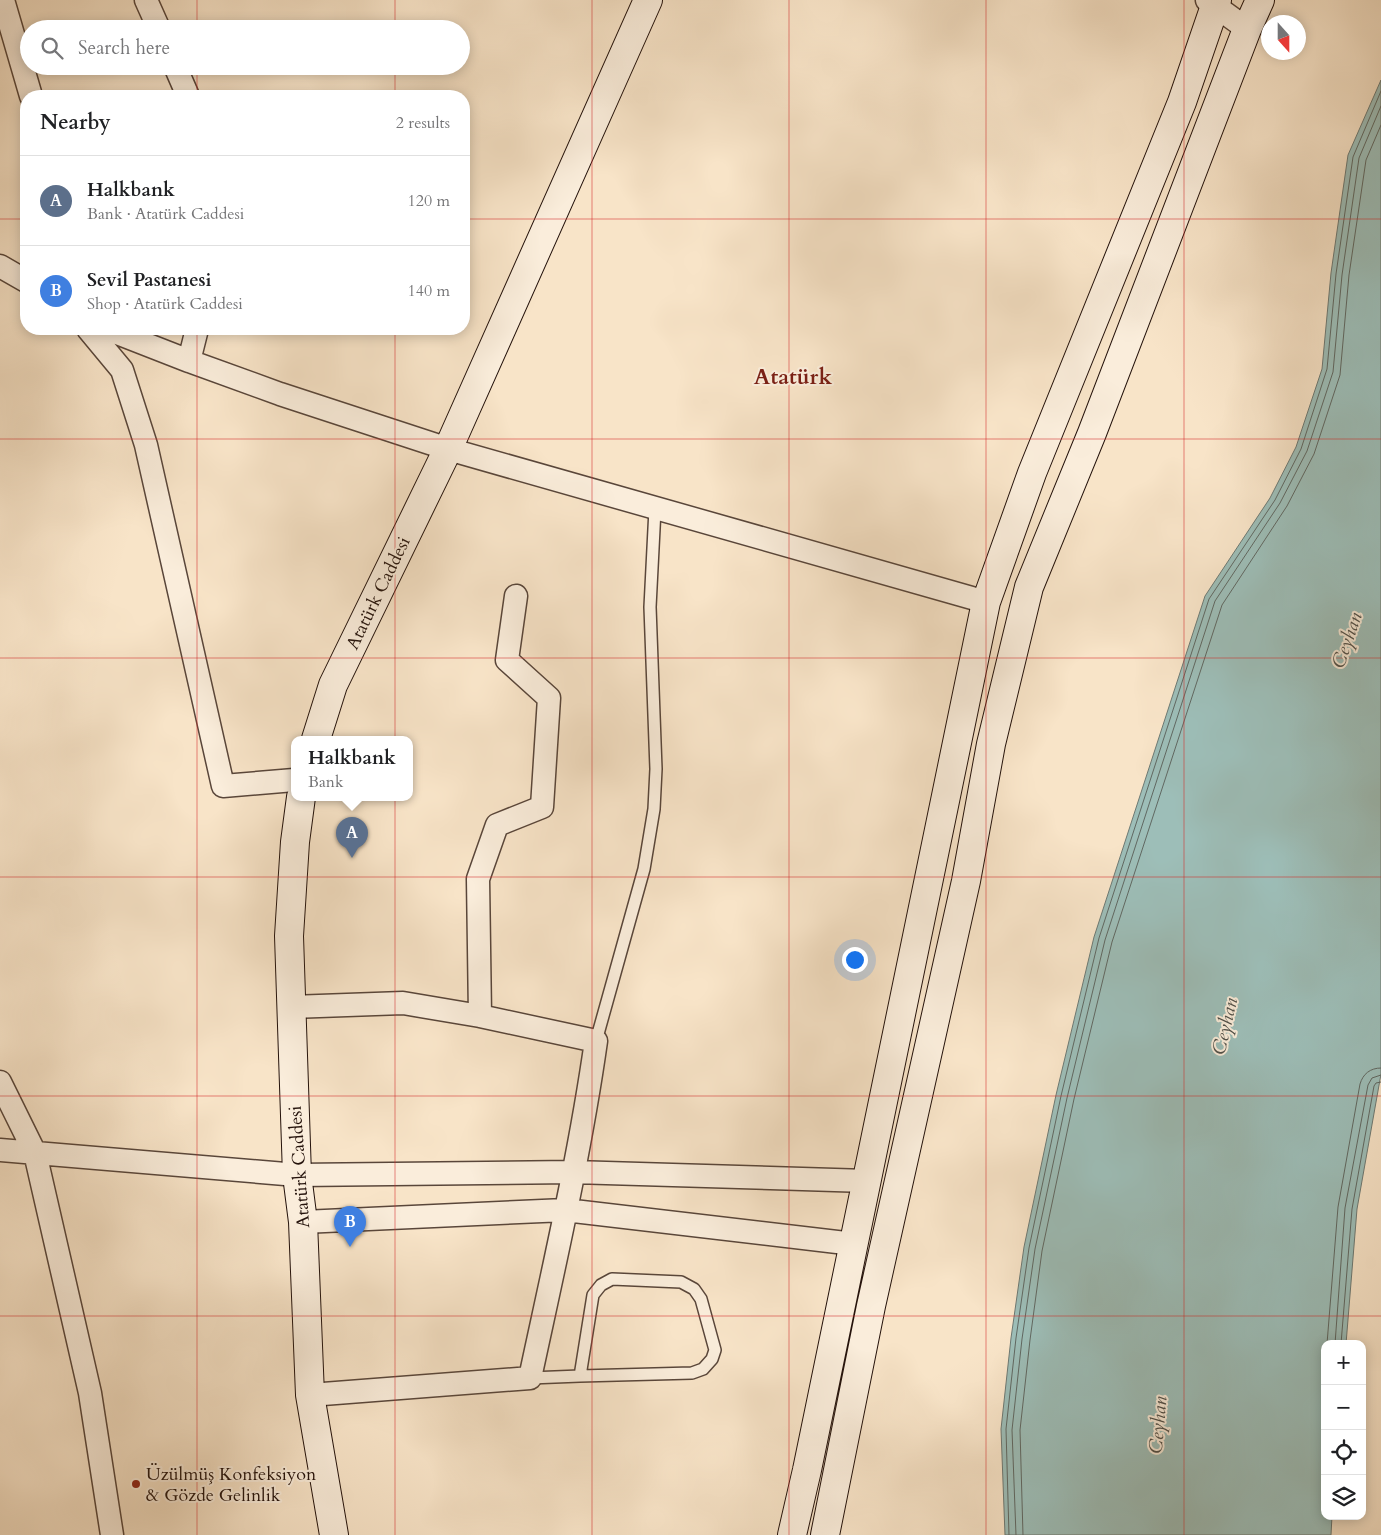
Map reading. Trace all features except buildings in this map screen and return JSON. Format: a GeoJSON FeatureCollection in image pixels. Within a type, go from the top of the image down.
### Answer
{"type":"FeatureCollection","features":[{"type":"Feature","properties":{"kind":"street"},"geometry":{"type":"LineString","coordinates":[[3,0],[20,58]]}},
{"type":"Feature","properties":{"kind":"street"},"geometry":{"type":"LineString","coordinates":[[146,0],[155,20]]}},
{"type":"Feature","properties":{"kind":"street","name":"Atatürk Caddesi"},"geometry":{"type":"LineString","coordinates":[[317,736],[333,685],[448,449],[648,0]]}},
{"type":"Feature","properties":{"kind":"street"},"geometry":{"type":"LineString","coordinates":[[825,1535],[871,1306],[966,881],[991,744],[1030,587],[1092,433],[1260,0]]}},
{"type":"Feature","properties":{"kind":"street"},"geometry":{"type":"LineString","coordinates":[[792,1535],[986,602],[1032,473],[1182,102],[1213,2],[1247,30]]}},
{"type":"Feature","properties":{"kind":"street"},"geometry":{"type":"LineString","coordinates":[[25,75],[29,90]]}},
{"type":"Feature","properties":{"kind":"street"},"geometry":{"type":"LineString","coordinates":[[179,75],[185,90]]}},
{"type":"Feature","properties":{"kind":"street"},"geometry":{"type":"LineString","coordinates":[[0,266],[20,278]]}},
{"type":"Feature","properties":{"kind":"street"},"geometry":{"type":"LineString","coordinates":[[93,335],[122,370],[146,445],[223,786],[291,780]]}},
{"type":"Feature","properties":{"kind":"street"},"geometry":{"type":"LineString","coordinates":[[122,335],[280,394],[448,449],[986,602]]}},
{"type":"Feature","properties":{"kind":"street"},"geometry":{"type":"LineString","coordinates":[[189,361],[196,335]]}},
{"type":"Feature","properties":{"kind":"street"},"geometry":{"type":"LineString","coordinates":[[480,1016],[478,879],[497,825],[542,807],[548,698],[507,660],[516,596]]}},
{"type":"Feature","properties":{"kind":"street","name":"Atatürk Caddesi"},"geometry":{"type":"LineString","coordinates":[[300,801],[295,842],[289,936],[297,1175],[302,1222],[310,1395],[334,1535]]}},
{"type":"Feature","properties":{"kind":"street"},"geometry":{"type":"LineString","coordinates":[[291,1007],[402,1003],[480,1016],[596,1041],[588,1094],[560,1241],[530,1378],[310,1395]]}},
{"type":"Feature","properties":{"kind":"street"},"geometry":{"type":"LineString","coordinates":[[0,1082],[35,1153],[90,1393],[112,1535]]}},
{"type":"Feature","properties":{"kind":"street"},"geometry":{"type":"LineString","coordinates":[[0,1150],[297,1175],[573,1172],[867,1181]]}},
{"type":"Feature","properties":{"kind":"street"},"geometry":{"type":"LineString","coordinates":[[302,1222],[565,1210],[854,1244]]}},
{"type":"Feature","properties":{"kind":"lane"},"geometry":{"type":"LineString","coordinates":[[596,1041],[644,869],[654,809],[656,770],[650,607],[655,509]]}},
{"type":"Feature","properties":{"kind":"lane"},"geometry":{"type":"LineString","coordinates":[[530,1378],[692,1373],[703,1369],[712,1359],[715,1350],[701,1299],[694,1289],[681,1282],[612,1280],[601,1286],[594,1295],[580,1376]]}},
{"type":"Feature","properties":{"kind":"water","name":"Ceyhan"},"geometry":{"type":"Polygon","coordinates":[[[1381,80],[1381,1074],[1357,1209],[1346,1340],[1321,1340],[1321,1520],[1332,1520],[1331,1535],[1005,1535],[1001,1429],[1024,1247],[1056,1095],[1094,937],[1205,596],[1270,498],[1296,447],[1322,369],[1331,273],[1348,155],[1381,80]]]}},
{"type":"Feature","properties":{"kind":"place","name":"Halkbank"},"geometry":{"type":"Point","coordinates":[352,858]}},
{"type":"Feature","properties":{"kind":"place","name":"Sevil Pastanesi"},"geometry":{"type":"Point","coordinates":[350,1247]}},
{"type":"Feature","properties":{"kind":"place","name":"Üzülmüş Konfeksiyon & Gözde Gelinlik"},"geometry":{"type":"Point","coordinates":[136,1484]}},
{"type":"Feature","properties":{"kind":"district","name":"Atatürk"},"geometry":{"type":"Point","coordinates":[793,376]}}]}
